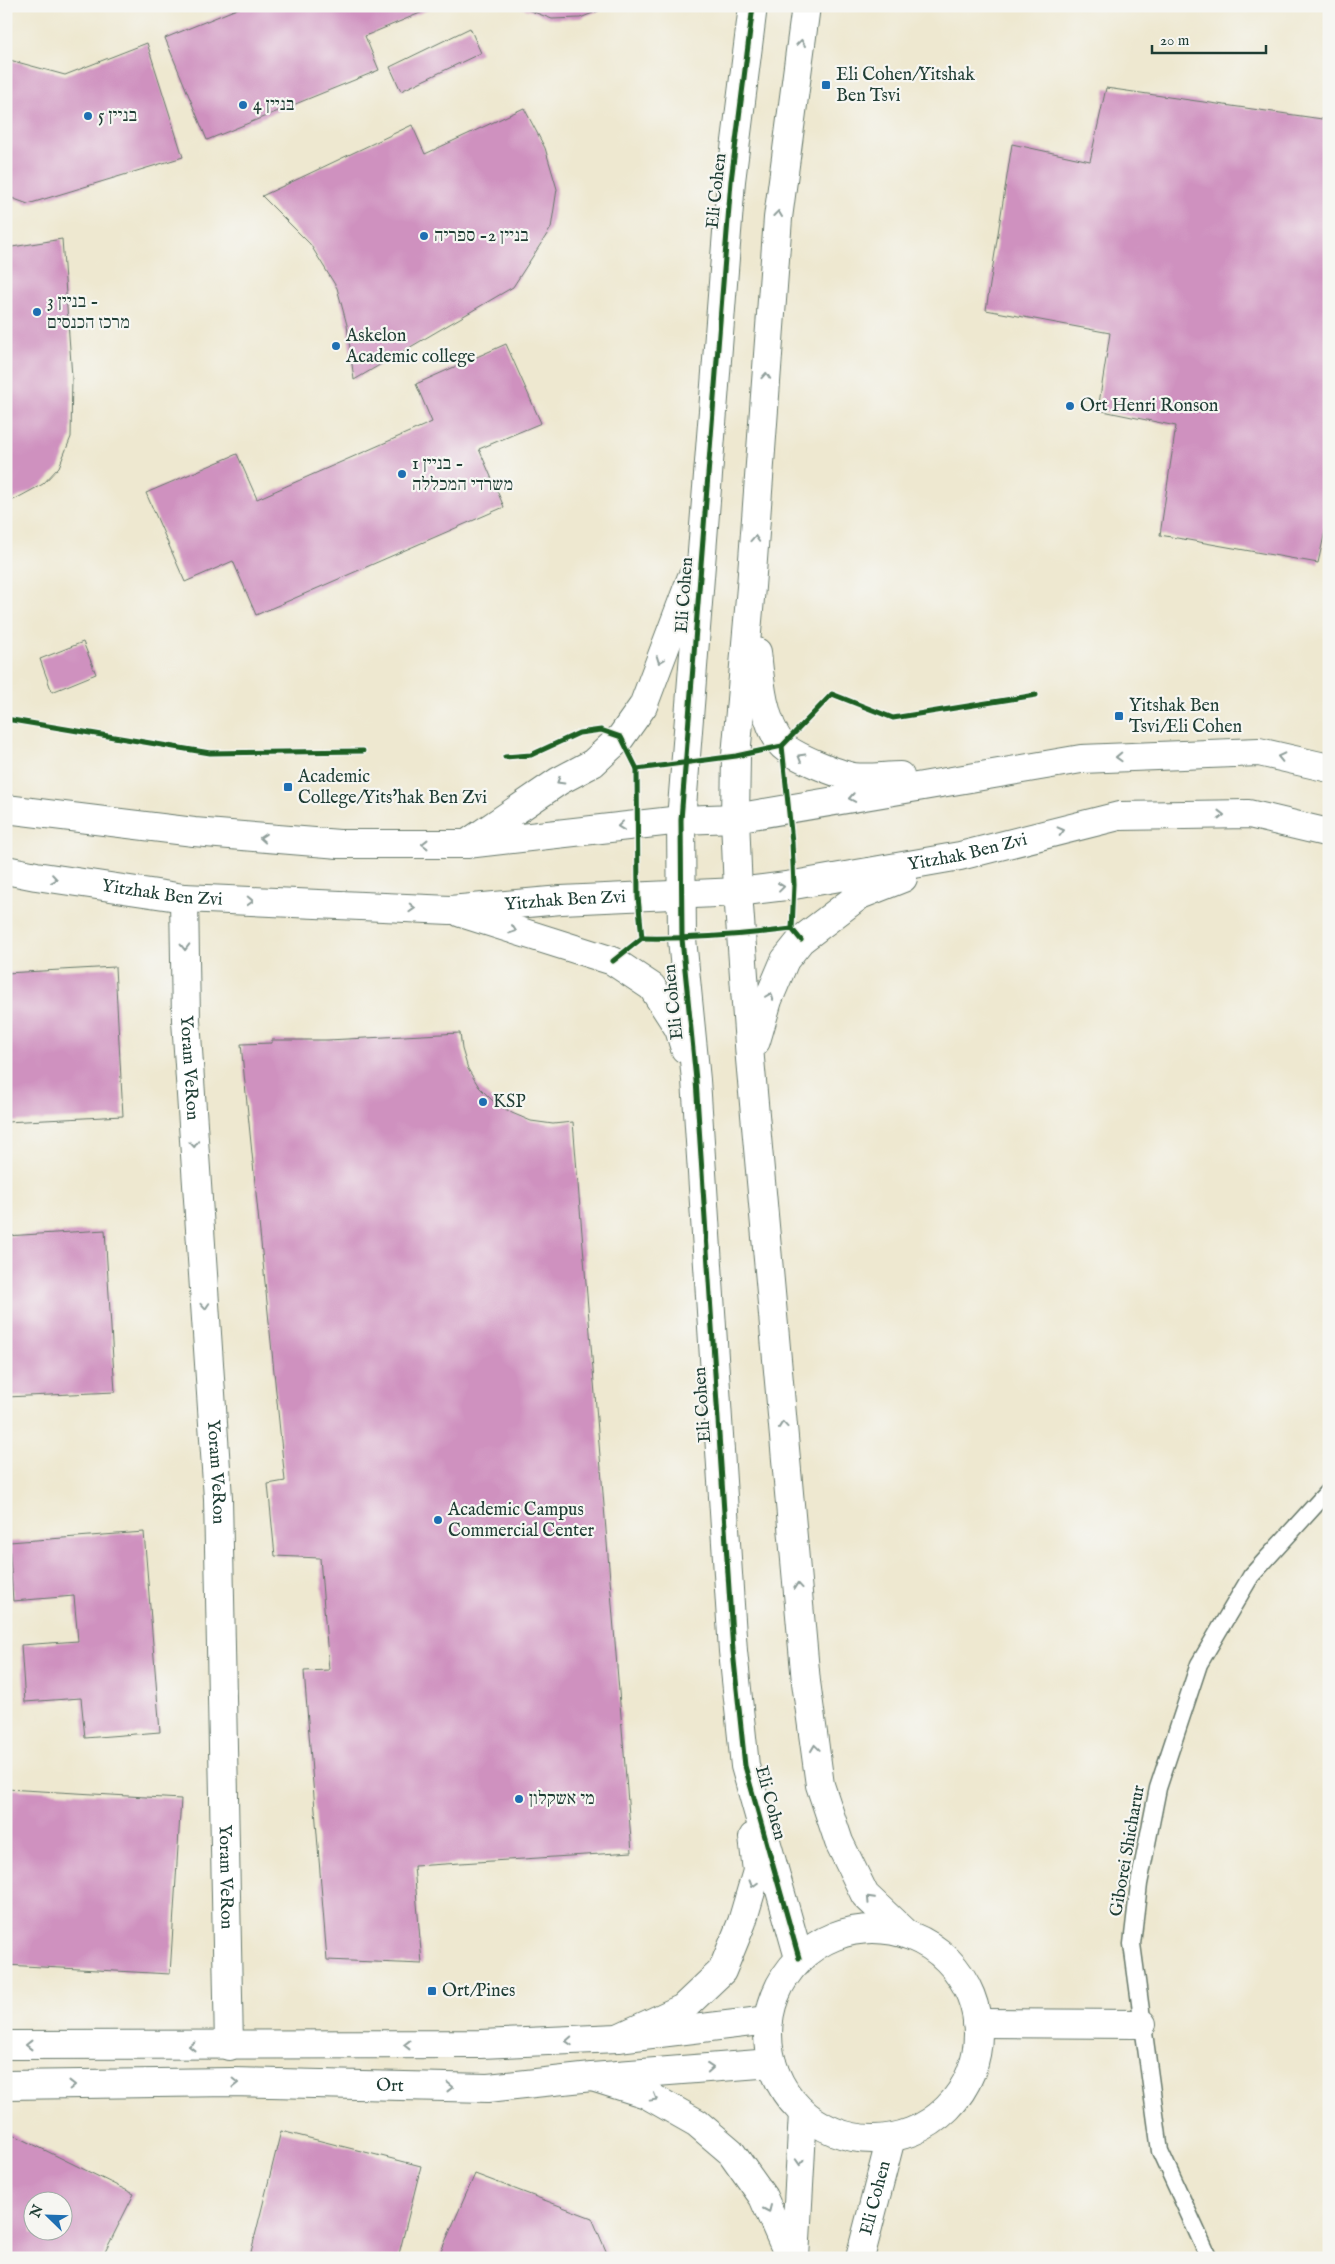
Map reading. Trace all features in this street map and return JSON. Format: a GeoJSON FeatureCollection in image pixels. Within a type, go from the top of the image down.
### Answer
{"type":"FeatureCollection","features":[{"type":"Feature","properties":{"kind":"street","name":"Eli Cohen"},"geometry":{"type":"LineString","coordinates":[[754,6],[731,181],[681,820],[680,894],[682,938],[696,1080],[734,1651],[745,1766],[799,1958]]}},
{"type":"Feature","properties":{"kind":"street"},"geometry":{"type":"LineString","coordinates":[[806,6],[778,218],[751,587],[736,756],[735,818],[738,892],[750,1059],[806,1682],[820,1786],[839,1842],[865,1895],[904,1933]]}},
{"type":"Feature","properties":{"kind":"street"},"geometry":{"type":"LineString","coordinates":[[467,844],[559,781],[593,763],[622,737],[643,706],[702,549]]}},
{"type":"Feature","properties":{"kind":"street"},"geometry":{"type":"LineString","coordinates":[[751,587],[760,683],[768,716],[782,746],[808,762],[853,777],[986,775]]}},
{"type":"Feature","properties":{"kind":"street"},"geometry":{"type":"LineString","coordinates":[[6,810],[194,832],[339,844],[467,844],[681,820],[735,818],[1081,759],[1259,752],[1329,768]]}},
{"type":"Feature","properties":{"kind":"street","name":"Yitzhak Ben Zvi"},"geometry":{"type":"LineString","coordinates":[[6,870],[184,898],[450,910],[561,900],[738,892],[794,885],[960,856],[1120,816],[1248,814],[1329,833]]}},
{"type":"Feature","properties":{"kind":"street"},"geometry":{"type":"LineString","coordinates":[[750,1059],[785,960],[801,940],[860,895],[960,856]]}},
{"type":"Feature","properties":{"kind":"street","name":"Yoram VeRon"},"geometry":{"type":"LineString","coordinates":[[184,898],[186,1020],[218,1498],[229,2046]]}},
{"type":"Feature","properties":{"kind":"street"},"geometry":{"type":"LineString","coordinates":[[450,910],[613,961],[652,988],[679,1029],[696,1080]]}},
{"type":"Feature","properties":{"kind":"street"},"geometry":{"type":"LineString","coordinates":[[618,2038],[683,2008],[722,1971],[742,1922],[756,1872],[745,1766]]}},
{"type":"Feature","properties":{"kind":"street"},"geometry":{"type":"LineString","coordinates":[[877,1928],[904,1933],[932,1946],[954,1967],[970,1993],[977,2022],[976,2054],[965,2084],[947,2109],[921,2128],[891,2138],[860,2139],[829,2130],[803,2113],[789,2098],[778,2081],[768,2042],[769,2020],[774,1998],[799,1958],[822,1942],[849,1931],[877,1928]]}},
{"type":"Feature","properties":{"kind":"street"},"geometry":{"type":"LineString","coordinates":[[6,2045],[480,2044],[618,2038],[769,2020]]}},
{"type":"Feature","properties":{"kind":"street"},"geometry":{"type":"LineString","coordinates":[[977,2022],[1142,2024]]}},
{"type":"Feature","properties":{"kind":"street","name":"Ort"},"geometry":{"type":"LineString","coordinates":[[6,2086],[232,2082],[488,2088],[592,2077],[772,2063]]}},
{"type":"Feature","properties":{"kind":"street"},"geometry":{"type":"LineString","coordinates":[[592,2077],[646,2094],[697,2123],[731,2152],[762,2197],[790,2258]]}},
{"type":"Feature","properties":{"kind":"street"},"geometry":{"type":"LineString","coordinates":[[795,2258],[803,2113]]}},
{"type":"Feature","properties":{"kind":"street","name":"Eli Cohen"},"geometry":{"type":"LineString","coordinates":[[860,2258],[891,2138]]}},
{"type":"Feature","properties":{"kind":"lane","name":"Giborei Shicharur"},"geometry":{"type":"LineString","coordinates":[[1208,2258],[1160,2151],[1132,1944],[1139,1884],[1158,1788],[1198,1664],[1251,1576],[1329,1490]]}},
{"type":"Feature","properties":{"kind":"building","name":"בניין 4"},"geometry":{"type":"Polygon","coordinates":[[[244,6],[437,6],[365,36],[379,70],[207,140],[165,38],[244,6]]]}},
{"type":"Feature","properties":{"kind":"building"},"geometry":{"type":"Polygon","coordinates":[[[518,6],[611,6],[580,18],[552,19],[518,6]]]}},
{"type":"Feature","properties":{"kind":"building"},"geometry":{"type":"Polygon","coordinates":[[[470,28],[481,53],[401,91],[390,67],[470,28]]]}},
{"type":"Feature","properties":{"kind":"building","name":"בניין 5"},"geometry":{"type":"Polygon","coordinates":[[[147,43],[183,157],[28,204],[6,196],[6,59],[65,75],[147,43]]]}},
{"type":"Feature","properties":{"kind":"building"},"geometry":{"type":"Polygon","coordinates":[[[1106,88],[1329,120],[1329,513],[1318,563],[1160,535],[1176,426],[1098,410],[1110,333],[986,310],[1012,144],[1090,161],[1106,88]]]}},
{"type":"Feature","properties":{"kind":"building","name":"בניין 2- ספריה"},"geometry":{"type":"Polygon","coordinates":[[[524,108],[545,148],[557,189],[551,228],[513,287],[354,380],[347,325],[337,288],[310,244],[262,196],[412,125],[425,154],[524,108]]]}},
{"type":"Feature","properties":{"kind":"building","name":"בניין 3 - מרכז הכנסים"},"geometry":{"type":"Polygon","coordinates":[[[62,239],[72,377],[71,437],[59,467],[43,484],[6,504],[6,248],[62,239]]]}},
{"type":"Feature","properties":{"kind":"building","name":"בניין 1 - משרדי המכללה"},"geometry":{"type":"Polygon","coordinates":[[[506,344],[541,423],[479,449],[504,507],[256,615],[233,561],[185,582],[146,493],[237,454],[257,499],[432,422],[416,384],[506,344]]]}},
{"type":"Feature","properties":{"kind":"building"},"geometry":{"type":"Polygon","coordinates":[[[83,642],[96,674],[52,692],[40,659],[83,642]]]}},
{"type":"Feature","properties":{"kind":"building"},"geometry":{"type":"Polygon","coordinates":[[[115,967],[123,1116],[6,1122],[6,973],[115,967]]]}},
{"type":"Feature","properties":{"kind":"building","name":"Academic Campus Commercial Center"},"geometry":{"type":"Polygon","coordinates":[[[460,1033],[462,1049],[468,1069],[479,1087],[494,1102],[512,1113],[531,1121],[553,1124],[573,1122],[632,1852],[414,1866],[422,1964],[327,1960],[304,1671],[329,1670],[320,1558],[275,1556],[268,1484],[285,1481],[241,1044],[272,1043],[272,1040],[328,1040],[460,1033]]]}},
{"type":"Feature","properties":{"kind":"building"},"geometry":{"type":"Polygon","coordinates":[[[105,1230],[115,1392],[6,1397],[6,1236],[105,1230]]]}},
{"type":"Feature","properties":{"kind":"building"},"geometry":{"type":"Polygon","coordinates":[[[144,1532],[160,1732],[85,1738],[81,1698],[25,1702],[21,1645],[78,1641],[74,1596],[13,1601],[9,1542],[144,1532]]]}},
{"type":"Feature","properties":{"kind":"building"},"geometry":{"type":"Polygon","coordinates":[[[6,1789],[181,1799],[170,1974],[6,1965],[6,1789]]]}},
{"type":"Feature","properties":{"kind":"building"},"geometry":{"type":"Polygon","coordinates":[[[6,2131],[134,2194],[102,2258],[6,2258],[6,2131]]]}},
{"type":"Feature","properties":{"kind":"building"},"geometry":{"type":"Polygon","coordinates":[[[281,2131],[421,2166],[398,2258],[258,2258],[250,2256],[281,2131]]]}},
{"type":"Feature","properties":{"kind":"building"},"geometry":{"type":"Polygon","coordinates":[[[475,2174],[592,2218],[609,2258],[438,2258],[475,2174]]]}},
{"type":"Feature","properties":{"kind":"cycle path"},"geometry":{"type":"LineString","coordinates":[[753,6],[731,181],[681,820],[682,939],[696,1080],[733,1651],[745,1766],[799,1958]]}},
{"type":"Feature","properties":{"kind":"cycle path"},"geometry":{"type":"LineString","coordinates":[[637,769],[736,756],[782,746],[832,694],[893,718],[1036,695]]}},
{"type":"Feature","properties":{"kind":"cycle path"},"geometry":{"type":"LineString","coordinates":[[6,719],[210,753],[363,751]]}},
{"type":"Feature","properties":{"kind":"cycle path"},"geometry":{"type":"LineString","coordinates":[[505,757],[531,755],[579,733],[601,730],[621,737],[637,769],[638,897],[642,938],[613,961]]}},
{"type":"Feature","properties":{"kind":"cycle path"},"geometry":{"type":"LineString","coordinates":[[782,746],[792,842],[794,885],[792,929]]}},
{"type":"Feature","properties":{"kind":"cycle path"},"geometry":{"type":"LineString","coordinates":[[642,938],[717,936],[792,929],[801,940]]}},
{"type":"Feature","properties":{"kind":"place","name":"Eli Cohen/Yitshak Ben Tsvi"},"geometry":{"type":"Point","coordinates":[826,85]}},
{"type":"Feature","properties":{"kind":"place","name":"בניין 4"},"geometry":{"type":"Point","coordinates":[243,105]}},
{"type":"Feature","properties":{"kind":"place","name":"בניין 5"},"geometry":{"type":"Point","coordinates":[88,116]}},
{"type":"Feature","properties":{"kind":"place","name":"בניין 2- ספריה"},"geometry":{"type":"Point","coordinates":[424,236]}},
{"type":"Feature","properties":{"kind":"place","name":"בניין 3 - מרכז הכנסים"},"geometry":{"type":"Point","coordinates":[37,312]}},
{"type":"Feature","properties":{"kind":"place","name":"Askelon Academic college"},"geometry":{"type":"Point","coordinates":[336,346]}},
{"type":"Feature","properties":{"kind":"place","name":"Ort Henri Ronson"},"geometry":{"type":"Point","coordinates":[1070,406]}},
{"type":"Feature","properties":{"kind":"place","name":"בניין 1 - משרדי המכללה"},"geometry":{"type":"Point","coordinates":[402,474]}},
{"type":"Feature","properties":{"kind":"place","name":"Yitshak Ben Tsvi/Eli Cohen"},"geometry":{"type":"Point","coordinates":[1119,716]}},
{"type":"Feature","properties":{"kind":"place","name":"Academic College/Yits'hak Ben Zvi"},"geometry":{"type":"Point","coordinates":[288,787]}},
{"type":"Feature","properties":{"kind":"place","name":"KSP"},"geometry":{"type":"Point","coordinates":[483,1102]}},
{"type":"Feature","properties":{"kind":"place","name":"Academic Campus Commercial Center"},"geometry":{"type":"Point","coordinates":[438,1520]}},
{"type":"Feature","properties":{"kind":"place","name":"מי אשקלון"},"geometry":{"type":"Point","coordinates":[519,1799]}},
{"type":"Feature","properties":{"kind":"place","name":"Ort/Pines"},"geometry":{"type":"Point","coordinates":[432,1991]}}]}
